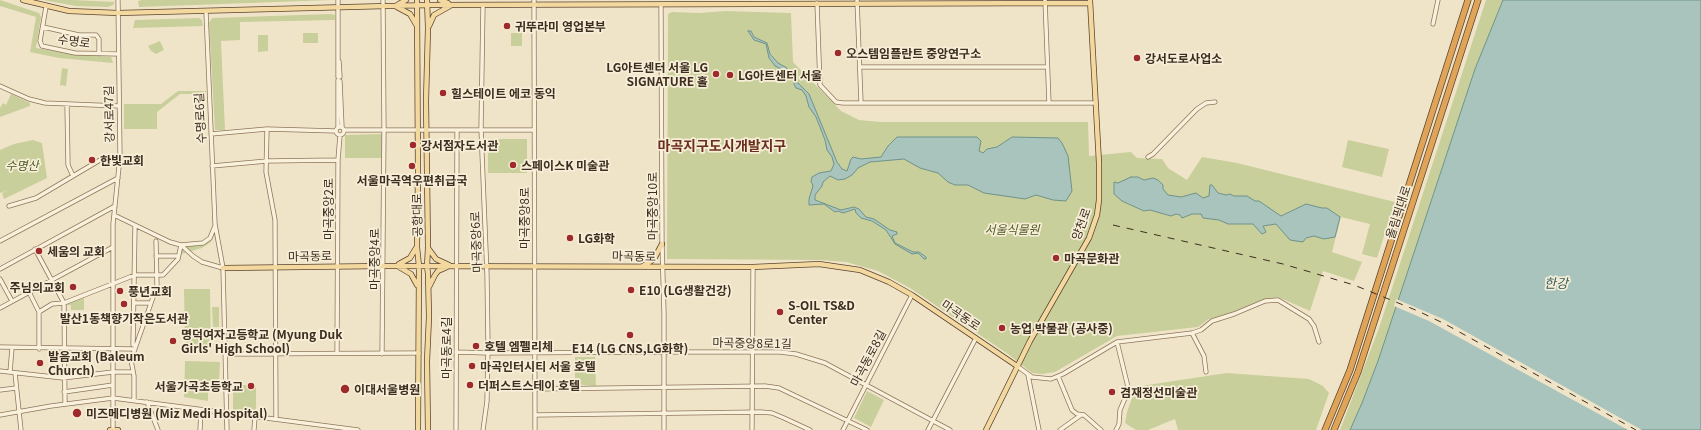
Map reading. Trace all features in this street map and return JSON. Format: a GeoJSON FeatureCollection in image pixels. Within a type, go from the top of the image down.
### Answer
{"type":"FeatureCollection","features":[{"type":"Feature","properties":{"kind":"highway","name":"올림픽대로"},"geometry":{"type":"LineString","coordinates":[[1325,430],[1350,370],[1468,0]]}},
{"type":"Feature","properties":{"kind":"highway","name":"올림픽대로"},"geometry":{"type":"LineString","coordinates":[[1334,430],[1358,372],[1478,0]]}},
{"type":"Feature","properties":{"kind":"main road"},"geometry":{"type":"LineString","coordinates":[[23,0],[69,11],[118,13],[206,12],[396,6],[427,2],[452,5],[598,2],[662,5],[780,2],[1090,1]]}},
{"type":"Feature","properties":{"kind":"main road"},"geometry":{"type":"LineString","coordinates":[[396,6],[406,0]]}},
{"type":"Feature","properties":{"kind":"main road"},"geometry":{"type":"LineString","coordinates":[[440,0],[452,5]]}},
{"type":"Feature","properties":{"kind":"main road","name":"양천로"},"geometry":{"type":"LineString","coordinates":[[986,430],[1017,366],[1089,238],[1097,215],[1099,200],[1099,163],[1090,1]]}},
{"type":"Feature","properties":{"kind":"main road","name":"공항대로"},"geometry":{"type":"LineString","coordinates":[[427,2],[428,28],[426,130],[427,266],[429,289],[428,430]]}},
{"type":"Feature","properties":{"kind":"main road","name":"공항대로"},"geometry":{"type":"LineString","coordinates":[[418,3],[418,430]]}},
{"type":"Feature","properties":{"kind":"main road"},"geometry":{"type":"LineString","coordinates":[[428,28],[434,15],[452,5]]}},
{"type":"Feature","properties":{"kind":"main road"},"geometry":{"type":"LineString","coordinates":[[396,6],[410,14],[417,26]]}},
{"type":"Feature","properties":{"kind":"main road"},"geometry":{"type":"LineString","coordinates":[[644,266],[654,259],[662,244]]}},
{"type":"Feature","properties":{"kind":"main road"},"geometry":{"type":"LineString","coordinates":[[396,266],[410,258],[417,247]]}},
{"type":"Feature","properties":{"kind":"main road"},"geometry":{"type":"LineString","coordinates":[[428,248],[436,259],[453,266]]}},
{"type":"Feature","properties":{"kind":"main road","name":"마곡동로"},"geometry":{"type":"LineString","coordinates":[[223,268],[338,266],[753,267],[819,264],[860,270],[889,282],[912,295],[1017,366]]}},
{"type":"Feature","properties":{"kind":"main road"},"geometry":{"type":"LineString","coordinates":[[396,266],[411,274],[418,287]]}},
{"type":"Feature","properties":{"kind":"main road"},"geometry":{"type":"LineString","coordinates":[[429,289],[434,275],[438,271],[453,266]]}},
{"type":"Feature","properties":{"kind":"main road"},"geometry":{"type":"LineString","coordinates":[[110,430],[118,430]]}},
{"type":"Feature","properties":{"kind":"street","name":"강서로47길"},"geometry":{"type":"LineString","coordinates":[[114,430],[112,284],[114,215],[120,157],[118,0]]}},
{"type":"Feature","properties":{"kind":"street"},"geometry":{"type":"LineString","coordinates":[[338,0],[340,129]]}},
{"type":"Feature","properties":{"kind":"street","name":"마곡중앙4로"},"geometry":{"type":"LineString","coordinates":[[382,354],[384,266],[383,0]]}},
{"type":"Feature","properties":{"kind":"street"},"geometry":{"type":"LineString","coordinates":[[1433,24],[1438,0]]}},
{"type":"Feature","properties":{"kind":"street"},"geometry":{"type":"LineString","coordinates":[[1045,1],[1049,104]]}},
{"type":"Feature","properties":{"kind":"street"},"geometry":{"type":"LineString","coordinates":[[857,2],[861,102]]}},
{"type":"Feature","properties":{"kind":"street","name":"마곡중앙8로"},"geometry":{"type":"LineString","coordinates":[[534,3],[535,430]]}},
{"type":"Feature","properties":{"kind":"street"},"geometry":{"type":"LineString","coordinates":[[817,3],[820,85],[836,102],[1096,103]]}},
{"type":"Feature","properties":{"kind":"street","name":"마곡중앙6로"},"geometry":{"type":"LineString","coordinates":[[483,5],[481,129],[487,266],[488,353],[487,401],[484,430]]}},
{"type":"Feature","properties":{"kind":"street","name":"마곡중앙10로"},"geometry":{"type":"LineString","coordinates":[[662,5],[664,430]]}},
{"type":"Feature","properties":{"kind":"street","name":"수명로"},"geometry":{"type":"LineString","coordinates":[[46,6],[40,41],[42,46],[75,52],[118,54]]}},
{"type":"Feature","properties":{"kind":"street","name":"수명로6길"},"geometry":{"type":"LineString","coordinates":[[206,12],[215,224],[223,268],[226,354],[226,430]]}},
{"type":"Feature","properties":{"kind":"street","name":"수명로"},"geometry":{"type":"LineString","coordinates":[[43,27],[79,35],[96,35],[99,39],[99,54]]}},
{"type":"Feature","properties":{"kind":"street"},"geometry":{"type":"LineString","coordinates":[[860,67],[1047,67]]}},
{"type":"Feature","properties":{"kind":"street"},"geometry":{"type":"LineString","coordinates":[[0,86],[29,99],[45,103],[119,106]]}},
{"type":"Feature","properties":{"kind":"street"},"geometry":{"type":"LineString","coordinates":[[1148,157],[1153,154],[1197,109],[1206,103],[1215,102]]}},
{"type":"Feature","properties":{"kind":"street"},"geometry":{"type":"LineString","coordinates":[[67,105],[68,165],[73,176]]}},
{"type":"Feature","properties":{"kind":"street"},"geometry":{"type":"LineString","coordinates":[[211,134],[267,129],[534,130]]}},
{"type":"Feature","properties":{"kind":"street"},"geometry":{"type":"LineString","coordinates":[[267,129],[267,182],[275,220],[274,353],[276,419]]}},
{"type":"Feature","properties":{"kind":"street","name":"마곡중앙2로"},"geometry":{"type":"LineString","coordinates":[[337,353],[338,160],[340,134],[337,134],[340,129]]}},
{"type":"Feature","properties":{"kind":"street","name":"마곡동로4길"},"geometry":{"type":"LineString","coordinates":[[456,430],[456,352],[453,266],[457,130]]}},
{"type":"Feature","properties":{"kind":"street"},"geometry":{"type":"LineString","coordinates":[[9,206],[36,198],[100,160],[120,157]]}},
{"type":"Feature","properties":{"kind":"street","name":"마곡중앙2로"},"geometry":{"type":"LineString","coordinates":[[212,166],[266,161],[338,160]]}},
{"type":"Feature","properties":{"kind":"street"},"geometry":{"type":"LineString","coordinates":[[0,241],[118,178]]}},
{"type":"Feature","properties":{"kind":"street"},"geometry":{"type":"LineString","coordinates":[[0,269],[115,206]]}},
{"type":"Feature","properties":{"kind":"street"},"geometry":{"type":"LineString","coordinates":[[114,215],[170,242],[181,244],[203,242],[210,238],[215,224]]}},
{"type":"Feature","properties":{"kind":"street"},"geometry":{"type":"LineString","coordinates":[[134,348],[135,226]]}},
{"type":"Feature","properties":{"kind":"street"},"geometry":{"type":"LineString","coordinates":[[134,400],[131,360],[157,286],[156,241]]}},
{"type":"Feature","properties":{"kind":"street"},"geometry":{"type":"LineString","coordinates":[[39,312],[52,304],[64,303],[135,275],[163,275],[176,261],[181,244]]}},
{"type":"Feature","properties":{"kind":"street"},"geometry":{"type":"LineString","coordinates":[[181,244],[193,256],[202,262],[223,268]]}},
{"type":"Feature","properties":{"kind":"street"},"geometry":{"type":"LineString","coordinates":[[0,308],[113,247]]}},
{"type":"Feature","properties":{"kind":"street"},"geometry":{"type":"LineString","coordinates":[[35,249],[64,303],[65,404]]}},
{"type":"Feature","properties":{"kind":"street"},"geometry":{"type":"LineString","coordinates":[[156,256],[178,256]]}},
{"type":"Feature","properties":{"kind":"street"},"geometry":{"type":"LineString","coordinates":[[752,430],[753,267]]}},
{"type":"Feature","properties":{"kind":"street"},"geometry":{"type":"LineString","coordinates":[[0,279],[12,302]]}},
{"type":"Feature","properties":{"kind":"street"},"geometry":{"type":"LineString","coordinates":[[29,292],[39,312],[39,348]]}},
{"type":"Feature","properties":{"kind":"street","name":"마곡동로8길"},"geometry":{"type":"LineString","coordinates":[[843,430],[912,295]]}},
{"type":"Feature","properties":{"kind":"street"},"geometry":{"type":"LineString","coordinates":[[1017,366],[1032,377],[1051,379],[1117,342],[1192,333],[1200,330],[1212,321],[1234,314],[1265,301],[1278,300],[1309,319],[1314,326],[1319,342]]}},
{"type":"Feature","properties":{"kind":"street"},"geometry":{"type":"LineString","coordinates":[[134,303],[151,303]]}},
{"type":"Feature","properties":{"kind":"street"},"geometry":{"type":"LineString","coordinates":[[1192,333],[1204,356],[1206,372]]}},
{"type":"Feature","properties":{"kind":"street"},"geometry":{"type":"LineString","coordinates":[[928,430],[976,338]]}},
{"type":"Feature","properties":{"kind":"street"},"geometry":{"type":"LineString","coordinates":[[1116,430],[1119,424],[1120,410],[1128,387],[1117,342]]}},
{"type":"Feature","properties":{"kind":"street"},"geometry":{"type":"LineString","coordinates":[[0,347],[134,348]]}},
{"type":"Feature","properties":{"kind":"street"},"geometry":{"type":"LineString","coordinates":[[10,372],[12,348]]}},
{"type":"Feature","properties":{"kind":"street"},"geometry":{"type":"LineString","coordinates":[[456,352],[534,353]]}},
{"type":"Feature","properties":{"kind":"street","name":"마곡중앙8로1길"},"geometry":{"type":"LineString","coordinates":[[534,353],[780,352],[809,357],[825,363],[866,384],[950,430]]}},
{"type":"Feature","properties":{"kind":"street"},"geometry":{"type":"LineString","coordinates":[[226,354],[419,353]]}},
{"type":"Feature","properties":{"kind":"street"},"geometry":{"type":"LineString","coordinates":[[0,371],[65,378],[113,372],[133,372]]}},
{"type":"Feature","properties":{"kind":"street"},"geometry":{"type":"LineString","coordinates":[[15,373],[21,430]]}},
{"type":"Feature","properties":{"kind":"street"},"geometry":{"type":"LineString","coordinates":[[1028,375],[1039,430]]}},
{"type":"Feature","properties":{"kind":"street"},"geometry":{"type":"LineString","coordinates":[[1058,376],[1072,410],[1084,415],[1101,430]]}},
{"type":"Feature","properties":{"kind":"street"},"geometry":{"type":"LineString","coordinates":[[64,392],[113,385]]}},
{"type":"Feature","properties":{"kind":"street"},"geometry":{"type":"LineString","coordinates":[[535,389],[752,386],[780,388],[867,430]]}},
{"type":"Feature","properties":{"kind":"street"},"geometry":{"type":"LineString","coordinates":[[0,390],[16,388]]}},
{"type":"Feature","properties":{"kind":"street"},"geometry":{"type":"LineString","coordinates":[[0,415],[65,404],[113,398],[358,430]]}},
{"type":"Feature","properties":{"kind":"street"},"geometry":{"type":"LineString","coordinates":[[147,402],[158,430]]}},
{"type":"Feature","properties":{"kind":"street"},"geometry":{"type":"LineString","coordinates":[[200,410],[200,430]]}},
{"type":"Feature","properties":{"kind":"street"},"geometry":{"type":"LineString","coordinates":[[535,415],[772,413],[810,430]]}},
{"type":"Feature","properties":{"kind":"street"},"geometry":{"type":"LineString","coordinates":[[1060,430],[1081,415]]}},
{"type":"Feature","properties":{"kind":"street"},"geometry":{"type":"LineString","coordinates":[[254,430],[255,417]]}},
{"type":"Feature","properties":{"kind":"street"},"geometry":{"type":"LineString","coordinates":[[321,430],[322,425]]}},
{"type":"Feature","properties":{"kind":"green space"},"geometry":{"type":"Polygon","coordinates":[[[0,0],[39,13],[41,17],[36,48],[72,54],[111,57],[113,63],[59,58],[30,52],[36,17],[0,6],[0,0]]]}},
{"type":"Feature","properties":{"kind":"green space"},"geometry":{"type":"Polygon","coordinates":[[[43,0],[115,2],[113,5],[108,7],[76,6],[43,0]]]}},
{"type":"Feature","properties":{"kind":"green space"},"geometry":{"type":"Polygon","coordinates":[[[333,0],[139,7],[138,1],[333,0]]]}},
{"type":"Feature","properties":{"kind":"green space"},"geometry":{"type":"Polygon","coordinates":[[[1486,0],[1503,0],[1475,69],[1378,361],[1350,430],[1340,430],[1379,328],[1486,0]]]}},
{"type":"Feature","properties":{"kind":"green space","name":"서울식물원"},"geometry":{"type":"Polygon","coordinates":[[[725,11],[791,13],[793,62],[841,111],[859,120],[881,122],[1088,122],[1089,156],[1131,152],[1137,158],[1162,159],[1168,168],[1187,180],[1202,157],[1237,163],[1395,202],[1377,258],[1362,254],[1370,224],[1341,217],[1332,252],[1362,262],[1354,281],[1323,271],[1310,311],[1278,297],[1250,305],[1233,313],[1209,319],[1198,327],[1117,336],[1055,372],[1042,374],[1032,373],[1008,354],[910,288],[878,271],[846,262],[820,260],[667,259],[668,14],[672,12],[700,13],[725,11]]]}},
{"type":"Feature","properties":{"kind":"green space"},"geometry":{"type":"Polygon","coordinates":[[[335,15],[335,20],[240,22],[240,40],[221,41],[225,130],[215,130],[209,23],[212,18],[335,15]]]}},
{"type":"Feature","properties":{"kind":"green space"},"geometry":{"type":"Polygon","coordinates":[[[199,18],[202,20],[203,26],[133,28],[135,20],[199,18]]]}},
{"type":"Feature","properties":{"kind":"green space"},"geometry":{"type":"Polygon","coordinates":[[[303,33],[318,33],[318,43],[303,43],[303,33]]]}},
{"type":"Feature","properties":{"kind":"green space"},"geometry":{"type":"Polygon","coordinates":[[[511,33],[522,33],[522,46],[511,46],[511,33]]]}},
{"type":"Feature","properties":{"kind":"green space"},"geometry":{"type":"Polygon","coordinates":[[[258,35],[268,35],[268,51],[258,52],[258,35]]]}},
{"type":"Feature","properties":{"kind":"green space"},"geometry":{"type":"Polygon","coordinates":[[[160,41],[164,50],[156,54],[151,51],[148,46],[160,41]]]}},
{"type":"Feature","properties":{"kind":"green space"},"geometry":{"type":"Polygon","coordinates":[[[62,68],[68,69],[66,86],[60,85],[62,68]]]}},
{"type":"Feature","properties":{"kind":"green space"},"geometry":{"type":"Polygon","coordinates":[[[178,91],[206,91],[206,94],[180,94],[157,112],[157,129],[124,129],[124,104],[161,104],[178,91]]]}},
{"type":"Feature","properties":{"kind":"green space"},"geometry":{"type":"Polygon","coordinates":[[[11,94],[30,103],[30,106],[0,117],[0,108],[3,103],[6,105],[11,94]]]}},
{"type":"Feature","properties":{"kind":"green space"},"geometry":{"type":"Polygon","coordinates":[[[383,134],[383,158],[345,158],[345,135],[383,134]]]}},
{"type":"Feature","properties":{"kind":"green space"},"geometry":{"type":"Polygon","coordinates":[[[488,139],[527,139],[527,173],[488,173],[488,139]]]}},
{"type":"Feature","properties":{"kind":"green space","name":"수명산"},"geometry":{"type":"Polygon","coordinates":[[[33,140],[42,143],[47,178],[4,199],[2,193],[9,190],[0,193],[0,150],[14,144],[33,140]]]}},
{"type":"Feature","properties":{"kind":"green space"},"geometry":{"type":"Polygon","coordinates":[[[1348,140],[1389,149],[1382,177],[1342,167],[1348,140]]]}},
{"type":"Feature","properties":{"kind":"green space"},"geometry":{"type":"Polygon","coordinates":[[[215,235],[211,242],[202,248],[181,254],[181,251],[185,246],[203,244],[211,240],[215,235]]]}},
{"type":"Feature","properties":{"kind":"green space"},"geometry":{"type":"Polygon","coordinates":[[[184,289],[210,289],[211,347],[185,347],[184,289]]]}},
{"type":"Feature","properties":{"kind":"green space"},"geometry":{"type":"Polygon","coordinates":[[[84,298],[84,310],[71,310],[71,305],[66,305],[66,304],[84,298]]]}},
{"type":"Feature","properties":{"kind":"green space"},"geometry":{"type":"Polygon","coordinates":[[[212,307],[219,307],[219,327],[213,327],[212,307]]]}},
{"type":"Feature","properties":{"kind":"green space"},"geometry":{"type":"Polygon","coordinates":[[[575,357],[595,357],[596,386],[575,384],[575,357]]]}},
{"type":"Feature","properties":{"kind":"green space"},"geometry":{"type":"Polygon","coordinates":[[[185,361],[220,362],[219,383],[208,383],[208,401],[184,397],[185,361]]]}},
{"type":"Feature","properties":{"kind":"green space"},"geometry":{"type":"Polygon","coordinates":[[[1227,373],[1309,379],[1323,386],[1329,393],[1316,430],[1178,430],[1175,419],[1148,430],[1136,430],[1125,423],[1135,389],[1147,385],[1227,373]]]}},
{"type":"Feature","properties":{"kind":"green space"},"geometry":{"type":"Polygon","coordinates":[[[233,385],[256,385],[256,410],[233,410],[233,385]]]}},
{"type":"Feature","properties":{"kind":"green space"},"geometry":{"type":"Polygon","coordinates":[[[867,391],[884,400],[871,427],[854,418],[867,391]]]}},
{"type":"Feature","properties":{"kind":"water","name":"한강"},"geometry":{"type":"Polygon","coordinates":[[[1503,0],[1701,0],[1701,430],[1350,430],[1378,361],[1475,69],[1503,0]]]}},
{"type":"Feature","properties":{"kind":"water"},"geometry":{"type":"Polygon","coordinates":[[[748,31],[751,31],[754,37],[767,43],[770,54],[778,63],[787,68],[786,71],[775,66],[769,58],[766,44],[754,40],[748,31]]]}},
{"type":"Feature","properties":{"kind":"water"},"geometry":{"type":"Polygon","coordinates":[[[794,82],[798,83],[809,94],[837,162],[842,169],[847,171],[853,157],[861,159],[881,157],[888,146],[897,137],[977,137],[981,141],[979,151],[983,153],[987,149],[997,147],[1012,137],[1058,138],[1068,156],[1072,191],[1066,201],[1053,200],[1036,195],[1025,199],[984,193],[968,185],[955,185],[948,182],[938,173],[920,168],[904,159],[870,162],[858,168],[852,175],[845,179],[838,180],[830,176],[823,182],[822,186],[815,195],[815,200],[841,210],[854,207],[859,209],[866,217],[874,219],[890,230],[897,232],[897,234],[892,236],[895,243],[913,252],[919,252],[926,257],[926,259],[924,259],[918,253],[912,254],[895,244],[886,230],[872,221],[861,218],[856,213],[855,209],[843,213],[838,211],[835,212],[824,204],[809,205],[809,199],[813,186],[811,181],[812,177],[819,173],[831,171],[834,164],[832,157],[827,150],[825,140],[816,117],[809,107],[806,96],[802,90],[796,88],[794,82]]]}},
{"type":"Feature","properties":{"kind":"water"},"geometry":{"type":"Polygon","coordinates":[[[1131,177],[1138,177],[1144,180],[1153,178],[1158,180],[1163,185],[1163,189],[1168,195],[1181,197],[1196,193],[1203,198],[1209,196],[1210,185],[1212,185],[1218,193],[1226,195],[1230,194],[1234,196],[1247,196],[1255,201],[1259,201],[1281,216],[1306,204],[1327,208],[1340,217],[1335,237],[1324,239],[1314,236],[1306,238],[1303,242],[1290,240],[1276,224],[1263,226],[1266,232],[1262,234],[1253,224],[1228,224],[1219,220],[1203,218],[1201,214],[1192,214],[1182,218],[1180,215],[1176,214],[1171,216],[1150,210],[1144,211],[1122,201],[1114,194],[1114,182],[1118,183],[1131,177]]]}},
{"type":"Feature","properties":{"kind":"pier"},"geometry":{"type":"Polygon","coordinates":[[[1396,299],[1443,319],[1642,430],[1628,430],[1429,321],[1394,306],[1396,299]]]}},
{"type":"Feature","properties":{"kind":"railway"},"geometry":{"type":"LineString","coordinates":[[1113,225],[1283,264],[1354,285],[1418,311],[1445,324],[1636,430]]}},
{"type":"Feature","properties":{"kind":"place","name":"귀뚜라미 영업본부"},"geometry":{"type":"Point","coordinates":[507,26]}},
{"type":"Feature","properties":{"kind":"place","name":"오스템임플란트 중앙연구소"},"geometry":{"type":"Point","coordinates":[838,53]}},
{"type":"Feature","properties":{"kind":"place","name":"강서도로사업소"},"geometry":{"type":"Point","coordinates":[1137,58]}},
{"type":"Feature","properties":{"kind":"place","name":"LG아트센터 서울 LG SIGNATURE 홀"},"geometry":{"type":"Point","coordinates":[716,74]}},
{"type":"Feature","properties":{"kind":"place","name":"LG아트센터 서울"},"geometry":{"type":"Point","coordinates":[730,75]}},
{"type":"Feature","properties":{"kind":"place","name":"힐스테이트 에코 동익"},"geometry":{"type":"Point","coordinates":[443,93]}},
{"type":"Feature","properties":{"kind":"place","name":"강서점자도서관"},"geometry":{"type":"Point","coordinates":[413,145]}},
{"type":"Feature","properties":{"kind":"place","name":"한빛교회"},"geometry":{"type":"Point","coordinates":[92,160]}},
{"type":"Feature","properties":{"kind":"place","name":"스페이스K 미술관"},"geometry":{"type":"Point","coordinates":[513,165]}},
{"type":"Feature","properties":{"kind":"place","name":"서울마곡역우편취급국"},"geometry":{"type":"Point","coordinates":[412,166]}},
{"type":"Feature","properties":{"kind":"place","name":"LG화학"},"geometry":{"type":"Point","coordinates":[570,238]}},
{"type":"Feature","properties":{"kind":"place","name":"세움의 교회"},"geometry":{"type":"Point","coordinates":[39,251]}},
{"type":"Feature","properties":{"kind":"place","name":"마곡문화관"},"geometry":{"type":"Point","coordinates":[1056,258]}},
{"type":"Feature","properties":{"kind":"place","name":"주님의교회"},"geometry":{"type":"Point","coordinates":[73,287]}},
{"type":"Feature","properties":{"kind":"place","name":"E10 (LG생활건강)"},"geometry":{"type":"Point","coordinates":[631,290]}},
{"type":"Feature","properties":{"kind":"place","name":"풍년교회"},"geometry":{"type":"Point","coordinates":[120,291]}},
{"type":"Feature","properties":{"kind":"place","name":"발산1동책향기작은도서관"},"geometry":{"type":"Point","coordinates":[124,304]}},
{"type":"Feature","properties":{"kind":"place","name":"S-OIL TS&D Center"},"geometry":{"type":"Point","coordinates":[780,312]}},
{"type":"Feature","properties":{"kind":"place","name":"농업 박물관 (공사중)"},"geometry":{"type":"Point","coordinates":[1002,328]}},
{"type":"Feature","properties":{"kind":"place","name":"E14 (LG CNS,LG화학)"},"geometry":{"type":"Point","coordinates":[630,335]}},
{"type":"Feature","properties":{"kind":"place","name":"명덕여자고등학교 (Myung Duk Girls' High School)"},"geometry":{"type":"Point","coordinates":[173,341]}},
{"type":"Feature","properties":{"kind":"place","name":"호텔 엠펠리체"},"geometry":{"type":"Point","coordinates":[476,346]}},
{"type":"Feature","properties":{"kind":"place","name":"발음교회 (Baleum Church)"},"geometry":{"type":"Point","coordinates":[40,363]}},
{"type":"Feature","properties":{"kind":"place","name":"마곡인터시티 서울 호텔"},"geometry":{"type":"Point","coordinates":[472,366]}},
{"type":"Feature","properties":{"kind":"place","name":"더퍼스트스테이 호텔"},"geometry":{"type":"Point","coordinates":[470,385]}},
{"type":"Feature","properties":{"kind":"place","name":"서울가곡초등학교"},"geometry":{"type":"Point","coordinates":[251,386]}},
{"type":"Feature","properties":{"kind":"place","name":"이대서울병원"},"geometry":{"type":"Point","coordinates":[345,389]}},
{"type":"Feature","properties":{"kind":"place","name":"겸재정선미술관"},"geometry":{"type":"Point","coordinates":[1112,392]}},
{"type":"Feature","properties":{"kind":"place","name":"미즈메디병원 (Miz Medi Hospital)"},"geometry":{"type":"Point","coordinates":[77,413]}},
{"type":"Feature","properties":{"kind":"district","name":"마곡지구도시개발지구"},"geometry":{"type":"Point","coordinates":[722,146]}}]}
